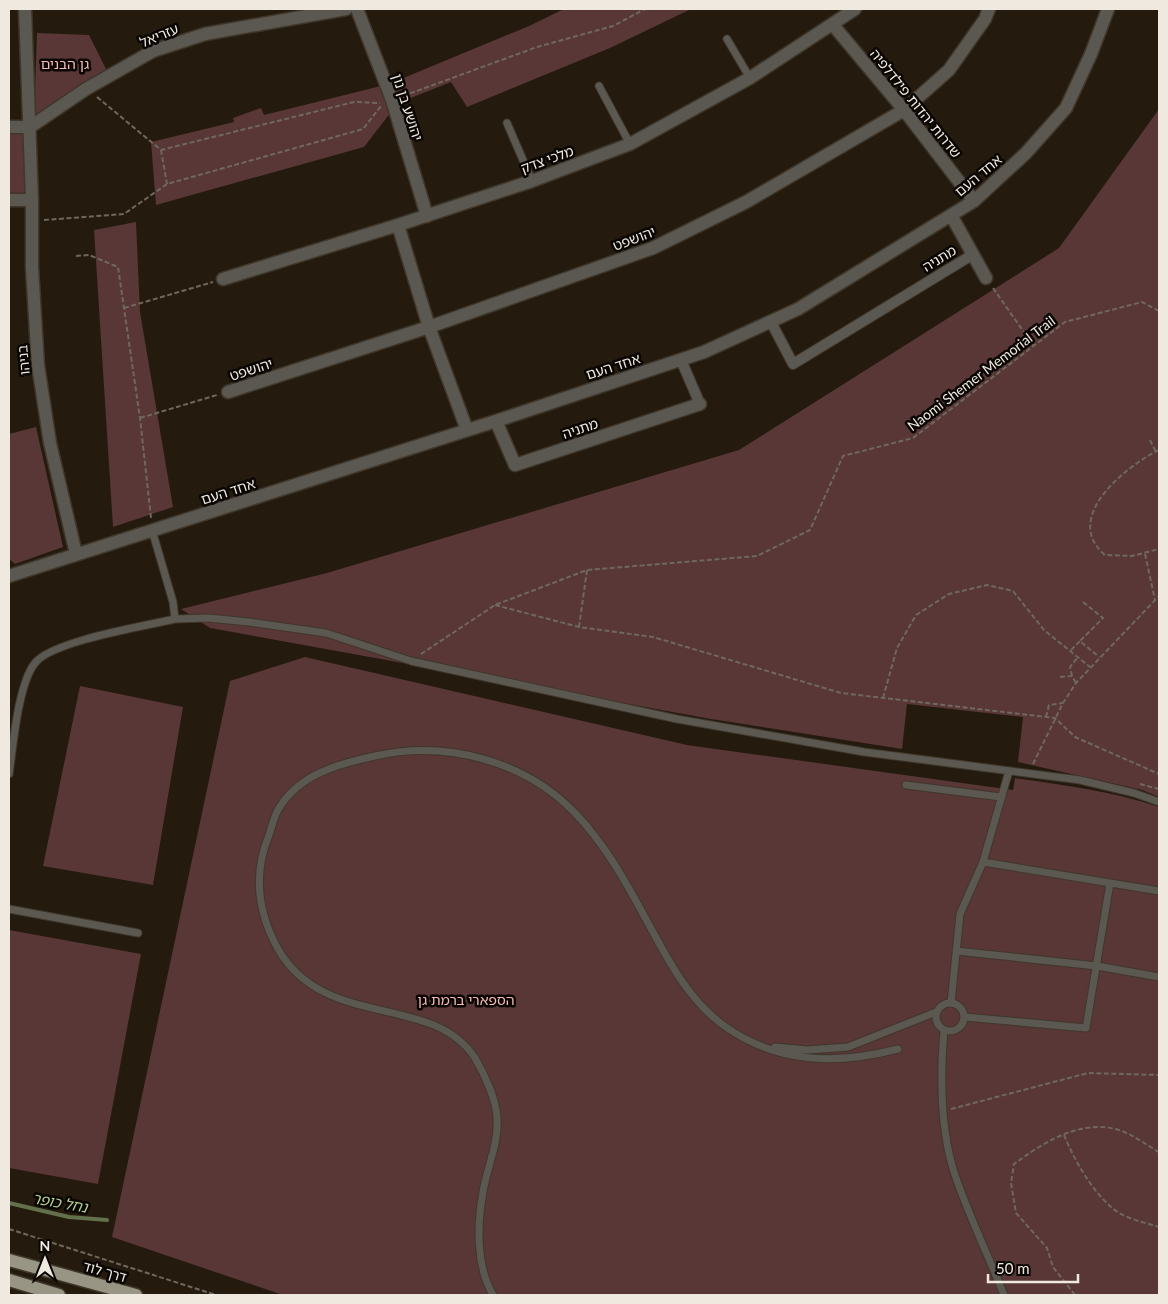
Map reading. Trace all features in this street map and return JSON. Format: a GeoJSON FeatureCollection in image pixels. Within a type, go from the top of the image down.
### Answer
{"type":"FeatureCollection","features":[{"type":"Feature","properties":{"kind":"main road","name":"דרך לוד"},"geometry":{"type":"LineString","coordinates":[[9,1260],[136,1295]]}},
{"type":"Feature","properties":{"kind":"main road"},"geometry":{"type":"LineString","coordinates":[[9,1280],[59,1295]]}},
{"type":"Feature","properties":{"kind":"street","name":"בניהו"},"geometry":{"type":"LineString","coordinates":[[25,9],[33,220],[32,268],[38,365],[50,443],[76,554]]}},
{"type":"Feature","properties":{"kind":"street","name":"עזריאל"},"geometry":{"type":"LineString","coordinates":[[30,127],[86,89],[153,52],[205,34],[270,20],[346,9]]}},
{"type":"Feature","properties":{"kind":"street","name":"יהושע בן נון"},"geometry":{"type":"LineString","coordinates":[[357,9],[392,100],[427,216]]}},
{"type":"Feature","properties":{"kind":"street","name":"מלכי צדק"},"geometry":{"type":"LineString","coordinates":[[223,279],[398,226],[532,181],[630,144],[750,78],[855,9]]}},
{"type":"Feature","properties":{"kind":"street","name":"יהושפט"},"geometry":{"type":"LineString","coordinates":[[228,392],[429,327],[653,248],[746,202],[904,110],[949,70],[985,19],[988,9]]}},
{"type":"Feature","properties":{"kind":"street","name":"אחד העם"},"geometry":{"type":"LineString","coordinates":[[9,575],[496,421],[681,360],[704,352],[798,309],[974,201],[1026,153],[1066,108],[1091,54],[1108,9]]}},
{"type":"Feature","properties":{"kind":"street","name":"שדרות יהדות פילדלפיה"},"geometry":{"type":"LineString","coordinates":[[833,25],[904,110],[974,201]]}},
{"type":"Feature","properties":{"kind":"street"},"geometry":{"type":"LineString","coordinates":[[9,127],[30,127]]}},
{"type":"Feature","properties":{"kind":"street"},"geometry":{"type":"LineString","coordinates":[[9,200],[32,200]]}},
{"type":"Feature","properties":{"kind":"street","name":"מתניה"},"geometry":{"type":"LineString","coordinates":[[951,215],[986,278]]}},
{"type":"Feature","properties":{"kind":"street"},"geometry":{"type":"LineString","coordinates":[[398,226],[429,327],[467,430]]}},
{"type":"Feature","properties":{"kind":"street","name":"מתניה"},"geometry":{"type":"LineString","coordinates":[[771,322],[793,364],[972,255]]}},
{"type":"Feature","properties":{"kind":"street"},"geometry":{"type":"LineString","coordinates":[[681,360],[700,404]]}},
{"type":"Feature","properties":{"kind":"street","name":"מתניה"},"geometry":{"type":"LineString","coordinates":[[496,421],[515,465],[700,404]]}},
{"type":"Feature","properties":{"kind":"lane"},"geometry":{"type":"LineString","coordinates":[[727,40],[750,78]]}},
{"type":"Feature","properties":{"kind":"lane"},"geometry":{"type":"LineString","coordinates":[[599,86],[630,144]]}},
{"type":"Feature","properties":{"kind":"lane"},"geometry":{"type":"LineString","coordinates":[[508,123],[532,181]]}},
{"type":"Feature","properties":{"kind":"lane"},"geometry":{"type":"LineString","coordinates":[[152,530],[173,602],[175,620]]}},
{"type":"Feature","properties":{"kind":"lane"},"geometry":{"type":"LineString","coordinates":[[9,774],[21,701],[34,664],[43,656],[81,641],[175,620],[208,618],[326,633],[411,661],[677,719],[864,752],[1080,780],[1134,793],[1159,802]]}},
{"type":"Feature","properties":{"kind":"lane"},"geometry":{"type":"LineString","coordinates":[[493,1295],[488,1286],[481,1255],[479,1227],[483,1191],[497,1142],[497,1112],[474,1056],[452,1035],[429,1022],[342,1001],[313,986],[295,972],[268,930],[259,898],[261,853],[279,808],[303,782],[324,770],[352,761],[386,753],[423,749],[468,755],[505,766],[526,776],[572,810],[608,852],[669,963],[684,986],[721,1023],[753,1043],[777,1052],[828,1060],[872,1056],[898,1049]]}},
{"type":"Feature","properties":{"kind":"lane"},"geometry":{"type":"LineString","coordinates":[[951,1003],[960,914],[983,862],[1009,771]]}},
{"type":"Feature","properties":{"kind":"lane"},"geometry":{"type":"LineString","coordinates":[[906,784],[1001,797]]}},
{"type":"Feature","properties":{"kind":"lane"},"geometry":{"type":"LineString","coordinates":[[983,862],[1159,891]]}},
{"type":"Feature","properties":{"kind":"lane"},"geometry":{"type":"LineString","coordinates":[[964,1017],[1086,1028],[1110,883]]}},
{"type":"Feature","properties":{"kind":"lane"},"geometry":{"type":"LineString","coordinates":[[9,909],[138,933]]}},
{"type":"Feature","properties":{"kind":"lane"},"geometry":{"type":"LineString","coordinates":[[956,951],[1096,966],[1159,977]]}},
{"type":"Feature","properties":{"kind":"lane"},"geometry":{"type":"LineString","coordinates":[[753,1043],[807,1050],[848,1047],[936,1012],[940,1006],[951,1003],[962,1008],[964,1022],[958,1030],[944,1030],[937,1024],[936,1012]]}},
{"type":"Feature","properties":{"kind":"lane"},"geometry":{"type":"LineString","coordinates":[[944,1030],[946,1138],[955,1174],[1004,1295]]}},
{"type":"Feature","properties":{"kind":"path"},"geometry":{"type":"LineString","coordinates":[[392,100],[537,47],[613,26],[644,9]]}},
{"type":"Feature","properties":{"kind":"path"},"geometry":{"type":"LineString","coordinates":[[86,89],[161,150],[167,184]]}},
{"type":"Feature","properties":{"kind":"path"},"geometry":{"type":"LineString","coordinates":[[33,220],[124,214],[167,184],[363,129],[383,104],[354,102],[161,150]]}},
{"type":"Feature","properties":{"kind":"path"},"geometry":{"type":"LineString","coordinates":[[76,256],[89,255],[118,267],[140,418],[152,530]]}},
{"type":"Feature","properties":{"kind":"path"},"geometry":{"type":"LineString","coordinates":[[986,278],[1034,346]]}},
{"type":"Feature","properties":{"kind":"path"},"geometry":{"type":"LineString","coordinates":[[124,308],[223,279]]}},
{"type":"Feature","properties":{"kind":"path","name":"Naomi Shemer Memorial Trail"},"geometry":{"type":"LineString","coordinates":[[411,661],[495,605],[587,570],[757,556],[810,530],[843,456],[913,438],[1065,322],[1142,302],[1159,311]]}},
{"type":"Feature","properties":{"kind":"path"},"geometry":{"type":"LineString","coordinates":[[140,418],[228,392]]}},
{"type":"Feature","properties":{"kind":"path"},"geometry":{"type":"LineString","coordinates":[[1150,440],[1156,452]]}},
{"type":"Feature","properties":{"kind":"path"},"geometry":{"type":"LineString","coordinates":[[1159,450],[1123,474],[1100,496],[1092,524],[1094,544],[1105,555],[1145,554],[1159,549]]}},
{"type":"Feature","properties":{"kind":"path"},"geometry":{"type":"LineString","coordinates":[[1145,554],[1155,600]]}},
{"type":"Feature","properties":{"kind":"path"},"geometry":{"type":"LineString","coordinates":[[579,627],[587,570]]}},
{"type":"Feature","properties":{"kind":"path"},"geometry":{"type":"LineString","coordinates":[[883,698],[897,648],[916,615],[949,594],[987,585],[1013,591],[1044,630],[1090,666]]}},
{"type":"Feature","properties":{"kind":"path"},"geometry":{"type":"LineString","coordinates":[[1031,767],[1063,703],[1076,683],[1090,666],[1159,596]]}},
{"type":"Feature","properties":{"kind":"path"},"geometry":{"type":"LineString","coordinates":[[1071,650],[1103,618],[1083,602]]}},
{"type":"Feature","properties":{"kind":"path"},"geometry":{"type":"LineString","coordinates":[[495,605],[579,627],[653,637],[841,693],[1055,718],[1075,737],[1159,774]]}},
{"type":"Feature","properties":{"kind":"path"},"geometry":{"type":"LineString","coordinates":[[1080,641],[1099,657]]}},
{"type":"Feature","properties":{"kind":"path"},"geometry":{"type":"LineString","coordinates":[[1076,683],[1072,676],[1070,665],[1079,656]]}},
{"type":"Feature","properties":{"kind":"path"},"geometry":{"type":"LineString","coordinates":[[1060,677],[1072,676]]}},
{"type":"Feature","properties":{"kind":"path"},"geometry":{"type":"LineString","coordinates":[[1046,717],[1050,705],[1063,703]]}},
{"type":"Feature","properties":{"kind":"path"},"geometry":{"type":"LineString","coordinates":[[1135,783],[1159,789]]}},
{"type":"Feature","properties":{"kind":"path"},"geometry":{"type":"LineString","coordinates":[[944,1109],[977,1104],[1088,1073],[1159,1075]]}},
{"type":"Feature","properties":{"kind":"path"},"geometry":{"type":"LineString","coordinates":[[1074,1295],[1052,1267],[1047,1248],[1016,1213],[1011,1183],[1014,1164],[1040,1145],[1084,1127],[1116,1129],[1159,1152]]}},
{"type":"Feature","properties":{"kind":"path"},"geometry":{"type":"LineString","coordinates":[[1064,1135],[1081,1169],[1110,1207],[1130,1218],[1159,1227]]}},
{"type":"Feature","properties":{"kind":"path"},"geometry":{"type":"LineString","coordinates":[[9,1229],[216,1295]]}},
{"type":"Feature","properties":{"kind":"green space"},"geometry":{"type":"Polygon","coordinates":[[[564,9],[691,9],[610,48],[467,107],[451,82],[398,103],[364,147],[156,205],[151,142],[234,122],[233,118],[261,108],[264,115],[389,84],[529,26],[564,9]]]}},
{"type":"Feature","properties":{"kind":"green space","name":"גן הבנים"},"geometry":{"type":"Polygon","coordinates":[[[37,33],[89,35],[107,71],[34,120],[37,33]]]}},
{"type":"Feature","properties":{"kind":"green space"},"geometry":{"type":"Polygon","coordinates":[[[1159,109],[1159,797],[1142,790],[1018,762],[1023,717],[907,704],[902,749],[711,719],[210,628],[181,609],[327,573],[739,450],[1059,248],[1159,109]]]}},
{"type":"Feature","properties":{"kind":"green space"},"geometry":{"type":"Polygon","coordinates":[[[9,127],[30,127],[32,200],[9,200],[9,127]]]}},
{"type":"Feature","properties":{"kind":"green space"},"geometry":{"type":"Polygon","coordinates":[[[136,222],[140,312],[173,507],[113,527],[94,230],[136,222]]]}},
{"type":"Feature","properties":{"kind":"green space"},"geometry":{"type":"Polygon","coordinates":[[[36,427],[63,547],[15,564],[9,559],[9,434],[36,427]]]}},
{"type":"Feature","properties":{"kind":"green space","name":"הספארי ברמת גן"},"geometry":{"type":"Polygon","coordinates":[[[305,657],[687,745],[1013,790],[1015,778],[1106,793],[1159,807],[1159,1295],[283,1295],[112,1237],[230,681],[305,657]]]}},
{"type":"Feature","properties":{"kind":"green space"},"geometry":{"type":"Polygon","coordinates":[[[80,686],[183,707],[153,885],[43,866],[80,686]]]}},
{"type":"Feature","properties":{"kind":"green space"},"geometry":{"type":"Polygon","coordinates":[[[9,930],[141,954],[98,1184],[9,1168],[9,930]]]}},
{"type":"Feature","properties":{"kind":"waterway","name":"נחל כופר"},"geometry":{"type":"LineString","coordinates":[[9,1203],[69,1217],[107,1220]]}}]}
